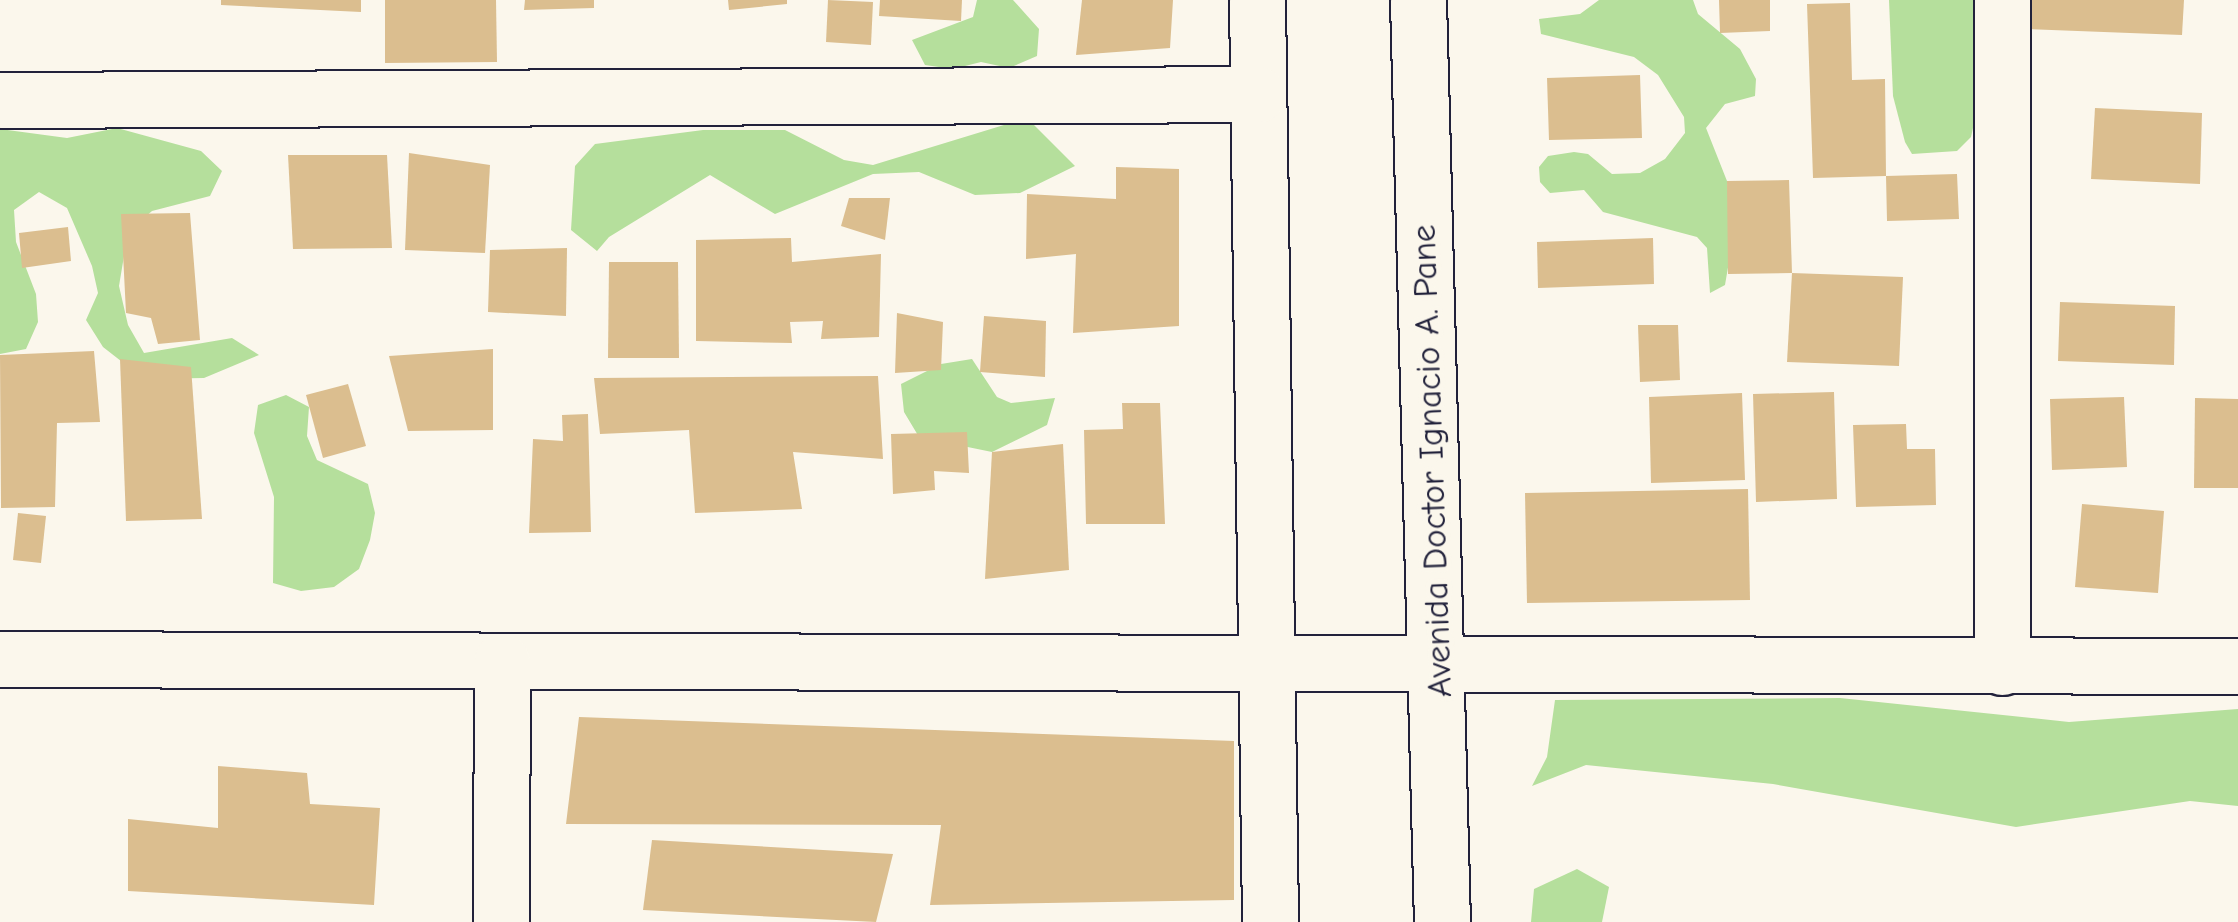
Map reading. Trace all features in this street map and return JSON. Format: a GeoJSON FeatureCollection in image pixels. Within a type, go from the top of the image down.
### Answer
{"type":"FeatureCollection","features":[{"type":"Feature","properties":{"kind":"street"},"geometry":{"type":"LineString","coordinates":[[1256,0],[1270,922]]}},
{"type":"Feature","properties":{"kind":"street","name":"Avenida Doctor Ignacio A. Pane"},"geometry":{"type":"LineString","coordinates":[[1418,0],[1442,922]]}},
{"type":"Feature","properties":{"kind":"street"},"geometry":{"type":"LineString","coordinates":[[2002,0],[2002,667]]}},
{"type":"Feature","properties":{"kind":"street"},"geometry":{"type":"LineString","coordinates":[[0,100],[1258,94]]}},
{"type":"Feature","properties":{"kind":"street"},"geometry":{"type":"LineString","coordinates":[[0,660],[2238,666]]}},
{"type":"Feature","properties":{"kind":"street"},"geometry":{"type":"LineString","coordinates":[[501,922],[502,661]]}},
{"type":"Feature","properties":{"kind":"green space"},"geometry":{"type":"Polygon","coordinates":[[[977,0],[1013,0],[1039,29],[1037,56],[1009,68],[981,62],[953,69],[925,65],[912,40],[973,17],[977,0]]]}},
{"type":"Feature","properties":{"kind":"green space"},"geometry":{"type":"Polygon","coordinates":[[[1599,0],[1693,0],[1698,14],[1740,49],[1756,79],[1755,96],[1725,104],[1706,128],[1727,181],[1733,238],[1725,285],[1710,293],[1707,248],[1697,237],[1603,212],[1584,190],[1550,193],[1540,182],[1539,167],[1548,156],[1574,152],[1588,154],[1612,174],[1640,173],[1665,159],[1685,133],[1684,117],[1658,75],[1634,57],[1541,34],[1539,19],[1580,14],[1599,0]]]}},
{"type":"Feature","properties":{"kind":"green space"},"geometry":{"type":"Polygon","coordinates":[[[1889,0],[1977,0],[1975,119],[1971,137],[1957,151],[1912,154],[1905,142],[1893,96],[1889,0]]]}},
{"type":"Feature","properties":{"kind":"green space"},"geometry":{"type":"Polygon","coordinates":[[[1017,121],[1032,123],[1075,166],[1020,193],[975,195],[919,172],[873,174],[775,214],[710,175],[609,237],[597,251],[571,230],[575,166],[595,144],[703,130],[785,130],[844,160],[873,165],[1017,121]]]}},
{"type":"Feature","properties":{"kind":"green space"},"geometry":{"type":"Polygon","coordinates":[[[117,128],[201,151],[222,171],[210,196],[152,211],[128,232],[119,286],[128,325],[144,353],[232,338],[259,355],[204,378],[144,379],[103,347],[86,320],[98,293],[92,266],[67,208],[39,192],[14,210],[16,242],[36,294],[38,322],[26,349],[0,354],[0,129],[67,138],[117,128]]]}},
{"type":"Feature","properties":{"kind":"green space"},"geometry":{"type":"Polygon","coordinates":[[[972,359],[997,397],[1011,403],[1055,398],[1047,425],[992,452],[919,437],[904,412],[901,384],[941,364],[972,359]]]}},
{"type":"Feature","properties":{"kind":"green space"},"geometry":{"type":"Polygon","coordinates":[[[286,395],[309,407],[307,436],[317,460],[368,484],[375,513],[370,540],[359,569],[334,587],[301,591],[273,583],[274,497],[254,433],[258,405],[286,395]]]}},
{"type":"Feature","properties":{"kind":"green space"},"geometry":{"type":"Polygon","coordinates":[[[1840,698],[2069,722],[2238,709],[2238,806],[2190,801],[2016,827],[1773,784],[1586,765],[1532,786],[1547,757],[1555,700],[1840,698]]]}},
{"type":"Feature","properties":{"kind":"green space"},"geometry":{"type":"Polygon","coordinates":[[[1577,869],[1609,887],[1602,922],[1531,922],[1534,889],[1577,869]]]}},
{"type":"Feature","properties":{"kind":"building"},"geometry":{"type":"Polygon","coordinates":[[[221,0],[361,0],[361,12],[221,5],[221,0]]]}},
{"type":"Feature","properties":{"kind":"building"},"geometry":{"type":"Polygon","coordinates":[[[385,0],[496,0],[497,62],[385,63],[385,0]]]}},
{"type":"Feature","properties":{"kind":"building"},"geometry":{"type":"Polygon","coordinates":[[[525,0],[594,0],[594,8],[524,10],[525,0]]]}},
{"type":"Feature","properties":{"kind":"building"},"geometry":{"type":"Polygon","coordinates":[[[728,0],[787,0],[787,4],[729,10],[728,0]]]}},
{"type":"Feature","properties":{"kind":"building"},"geometry":{"type":"Polygon","coordinates":[[[828,0],[873,2],[871,45],[826,42],[828,0]]]}},
{"type":"Feature","properties":{"kind":"building"},"geometry":{"type":"Polygon","coordinates":[[[880,0],[962,0],[961,21],[879,16],[880,0]]]}},
{"type":"Feature","properties":{"kind":"building"},"geometry":{"type":"Polygon","coordinates":[[[1082,0],[1173,0],[1170,48],[1076,55],[1082,0]]]}},
{"type":"Feature","properties":{"kind":"building"},"geometry":{"type":"Polygon","coordinates":[[[1719,0],[1770,0],[1770,31],[1720,33],[1719,0]]]}},
{"type":"Feature","properties":{"kind":"building"},"geometry":{"type":"Polygon","coordinates":[[[2029,0],[2184,0],[2182,35],[2028,29],[2029,0]]]}},
{"type":"Feature","properties":{"kind":"building"},"geometry":{"type":"Polygon","coordinates":[[[1850,3],[1852,80],[1885,79],[1886,176],[1813,178],[1807,4],[1850,3]]]}},
{"type":"Feature","properties":{"kind":"building"},"geometry":{"type":"Polygon","coordinates":[[[1640,75],[1642,138],[1549,140],[1547,78],[1640,75]]]}},
{"type":"Feature","properties":{"kind":"building"},"geometry":{"type":"Polygon","coordinates":[[[2095,108],[2202,113],[2200,184],[2091,179],[2095,108]]]}},
{"type":"Feature","properties":{"kind":"building"},"geometry":{"type":"Polygon","coordinates":[[[409,153],[490,165],[485,253],[405,250],[409,153]]]}},
{"type":"Feature","properties":{"kind":"building"},"geometry":{"type":"Polygon","coordinates":[[[288,155],[387,155],[392,248],[293,249],[288,155]]]}},
{"type":"Feature","properties":{"kind":"building"},"geometry":{"type":"Polygon","coordinates":[[[1116,167],[1179,169],[1179,326],[1073,333],[1076,254],[1026,259],[1027,194],[1116,199],[1116,167]]]}},
{"type":"Feature","properties":{"kind":"building"},"geometry":{"type":"Polygon","coordinates":[[[1957,174],[1959,219],[1887,221],[1886,176],[1957,174]]]}},
{"type":"Feature","properties":{"kind":"building"},"geometry":{"type":"Polygon","coordinates":[[[1789,180],[1792,273],[1728,274],[1727,181],[1789,180]]]}},
{"type":"Feature","properties":{"kind":"building"},"geometry":{"type":"Polygon","coordinates":[[[849,198],[890,198],[885,240],[841,226],[849,198]]]}},
{"type":"Feature","properties":{"kind":"building"},"geometry":{"type":"Polygon","coordinates":[[[190,213],[200,340],[158,344],[151,318],[126,313],[121,214],[190,213]]]}},
{"type":"Feature","properties":{"kind":"building"},"geometry":{"type":"Polygon","coordinates":[[[68,227],[71,261],[22,268],[19,233],[68,227]]]}},
{"type":"Feature","properties":{"kind":"building"},"geometry":{"type":"Polygon","coordinates":[[[791,238],[792,262],[881,254],[879,337],[821,339],[823,321],[790,322],[792,343],[696,341],[696,240],[791,238]]]}},
{"type":"Feature","properties":{"kind":"building"},"geometry":{"type":"Polygon","coordinates":[[[1653,238],[1654,284],[1538,288],[1537,242],[1653,238]]]}},
{"type":"Feature","properties":{"kind":"building"},"geometry":{"type":"Polygon","coordinates":[[[567,248],[566,316],[488,312],[490,250],[567,248]]]}},
{"type":"Feature","properties":{"kind":"building"},"geometry":{"type":"Polygon","coordinates":[[[609,262],[678,262],[679,358],[608,358],[609,262]]]}},
{"type":"Feature","properties":{"kind":"building"},"geometry":{"type":"Polygon","coordinates":[[[1792,273],[1903,277],[1899,366],[1787,362],[1792,273]]]}},
{"type":"Feature","properties":{"kind":"building"},"geometry":{"type":"Polygon","coordinates":[[[2060,302],[2175,306],[2174,365],[2058,361],[2060,302]]]}},
{"type":"Feature","properties":{"kind":"building"},"geometry":{"type":"Polygon","coordinates":[[[897,313],[943,322],[941,370],[895,373],[897,313]]]}},
{"type":"Feature","properties":{"kind":"building"},"geometry":{"type":"Polygon","coordinates":[[[984,316],[1046,321],[1045,377],[980,372],[984,316]]]}},
{"type":"Feature","properties":{"kind":"building"},"geometry":{"type":"Polygon","coordinates":[[[1638,325],[1678,325],[1680,380],[1640,382],[1638,325]]]}},
{"type":"Feature","properties":{"kind":"building"},"geometry":{"type":"Polygon","coordinates":[[[493,349],[493,430],[408,431],[389,356],[493,349]]]}},
{"type":"Feature","properties":{"kind":"building"},"geometry":{"type":"Polygon","coordinates":[[[94,351],[100,422],[57,423],[55,507],[1,508],[0,355],[94,351]]]}},
{"type":"Feature","properties":{"kind":"building"},"geometry":{"type":"Polygon","coordinates":[[[120,359],[191,367],[202,519],[126,521],[120,359]]]}},
{"type":"Feature","properties":{"kind":"building"},"geometry":{"type":"Polygon","coordinates":[[[878,376],[883,459],[793,452],[802,509],[695,513],[689,430],[600,434],[594,378],[878,376]]]}},
{"type":"Feature","properties":{"kind":"building"},"geometry":{"type":"Polygon","coordinates":[[[348,384],[366,446],[323,458],[306,395],[348,384]]]}},
{"type":"Feature","properties":{"kind":"building"},"geometry":{"type":"Polygon","coordinates":[[[1834,392],[1837,499],[1756,502],[1753,394],[1834,392]]]}},
{"type":"Feature","properties":{"kind":"building"},"geometry":{"type":"Polygon","coordinates":[[[1742,393],[1745,480],[1651,483],[1649,397],[1742,393]]]}},
{"type":"Feature","properties":{"kind":"building"},"geometry":{"type":"Polygon","coordinates":[[[2124,397],[2127,467],[2052,470],[2050,399],[2124,397]]]}},
{"type":"Feature","properties":{"kind":"building"},"geometry":{"type":"Polygon","coordinates":[[[2195,398],[2238,399],[2238,488],[2194,488],[2195,398]]]}},
{"type":"Feature","properties":{"kind":"building"},"geometry":{"type":"Polygon","coordinates":[[[1122,403],[1160,403],[1165,524],[1086,524],[1084,430],[1123,429],[1122,403]]]}},
{"type":"Feature","properties":{"kind":"building"},"geometry":{"type":"Polygon","coordinates":[[[588,414],[591,532],[529,533],[533,439],[563,441],[562,415],[588,414]]]}},
{"type":"Feature","properties":{"kind":"building"},"geometry":{"type":"Polygon","coordinates":[[[1906,424],[1907,449],[1935,449],[1936,505],[1856,507],[1853,425],[1906,424]]]}},
{"type":"Feature","properties":{"kind":"building"},"geometry":{"type":"Polygon","coordinates":[[[967,432],[969,473],[934,471],[935,490],[893,494],[891,434],[967,432]]]}},
{"type":"Feature","properties":{"kind":"building"},"geometry":{"type":"Polygon","coordinates":[[[1063,444],[1069,570],[985,579],[992,452],[1063,444]]]}},
{"type":"Feature","properties":{"kind":"building"},"geometry":{"type":"Polygon","coordinates":[[[1748,489],[1750,600],[1527,603],[1525,493],[1748,489]]]}},
{"type":"Feature","properties":{"kind":"building"},"geometry":{"type":"Polygon","coordinates":[[[2082,504],[2164,511],[2158,593],[2075,587],[2082,504]]]}},
{"type":"Feature","properties":{"kind":"building"},"geometry":{"type":"Polygon","coordinates":[[[18,513],[46,516],[41,563],[13,560],[18,513]]]}},
{"type":"Feature","properties":{"kind":"building"},"geometry":{"type":"Polygon","coordinates":[[[579,717],[1234,741],[1234,900],[930,905],[941,825],[566,824],[579,717]]]}},
{"type":"Feature","properties":{"kind":"building"},"geometry":{"type":"Polygon","coordinates":[[[218,766],[307,773],[310,804],[380,808],[374,905],[128,891],[128,819],[218,828],[218,766]]]}},
{"type":"Feature","properties":{"kind":"building"},"geometry":{"type":"Polygon","coordinates":[[[652,840],[893,854],[876,922],[643,910],[652,840]]]}}]}
